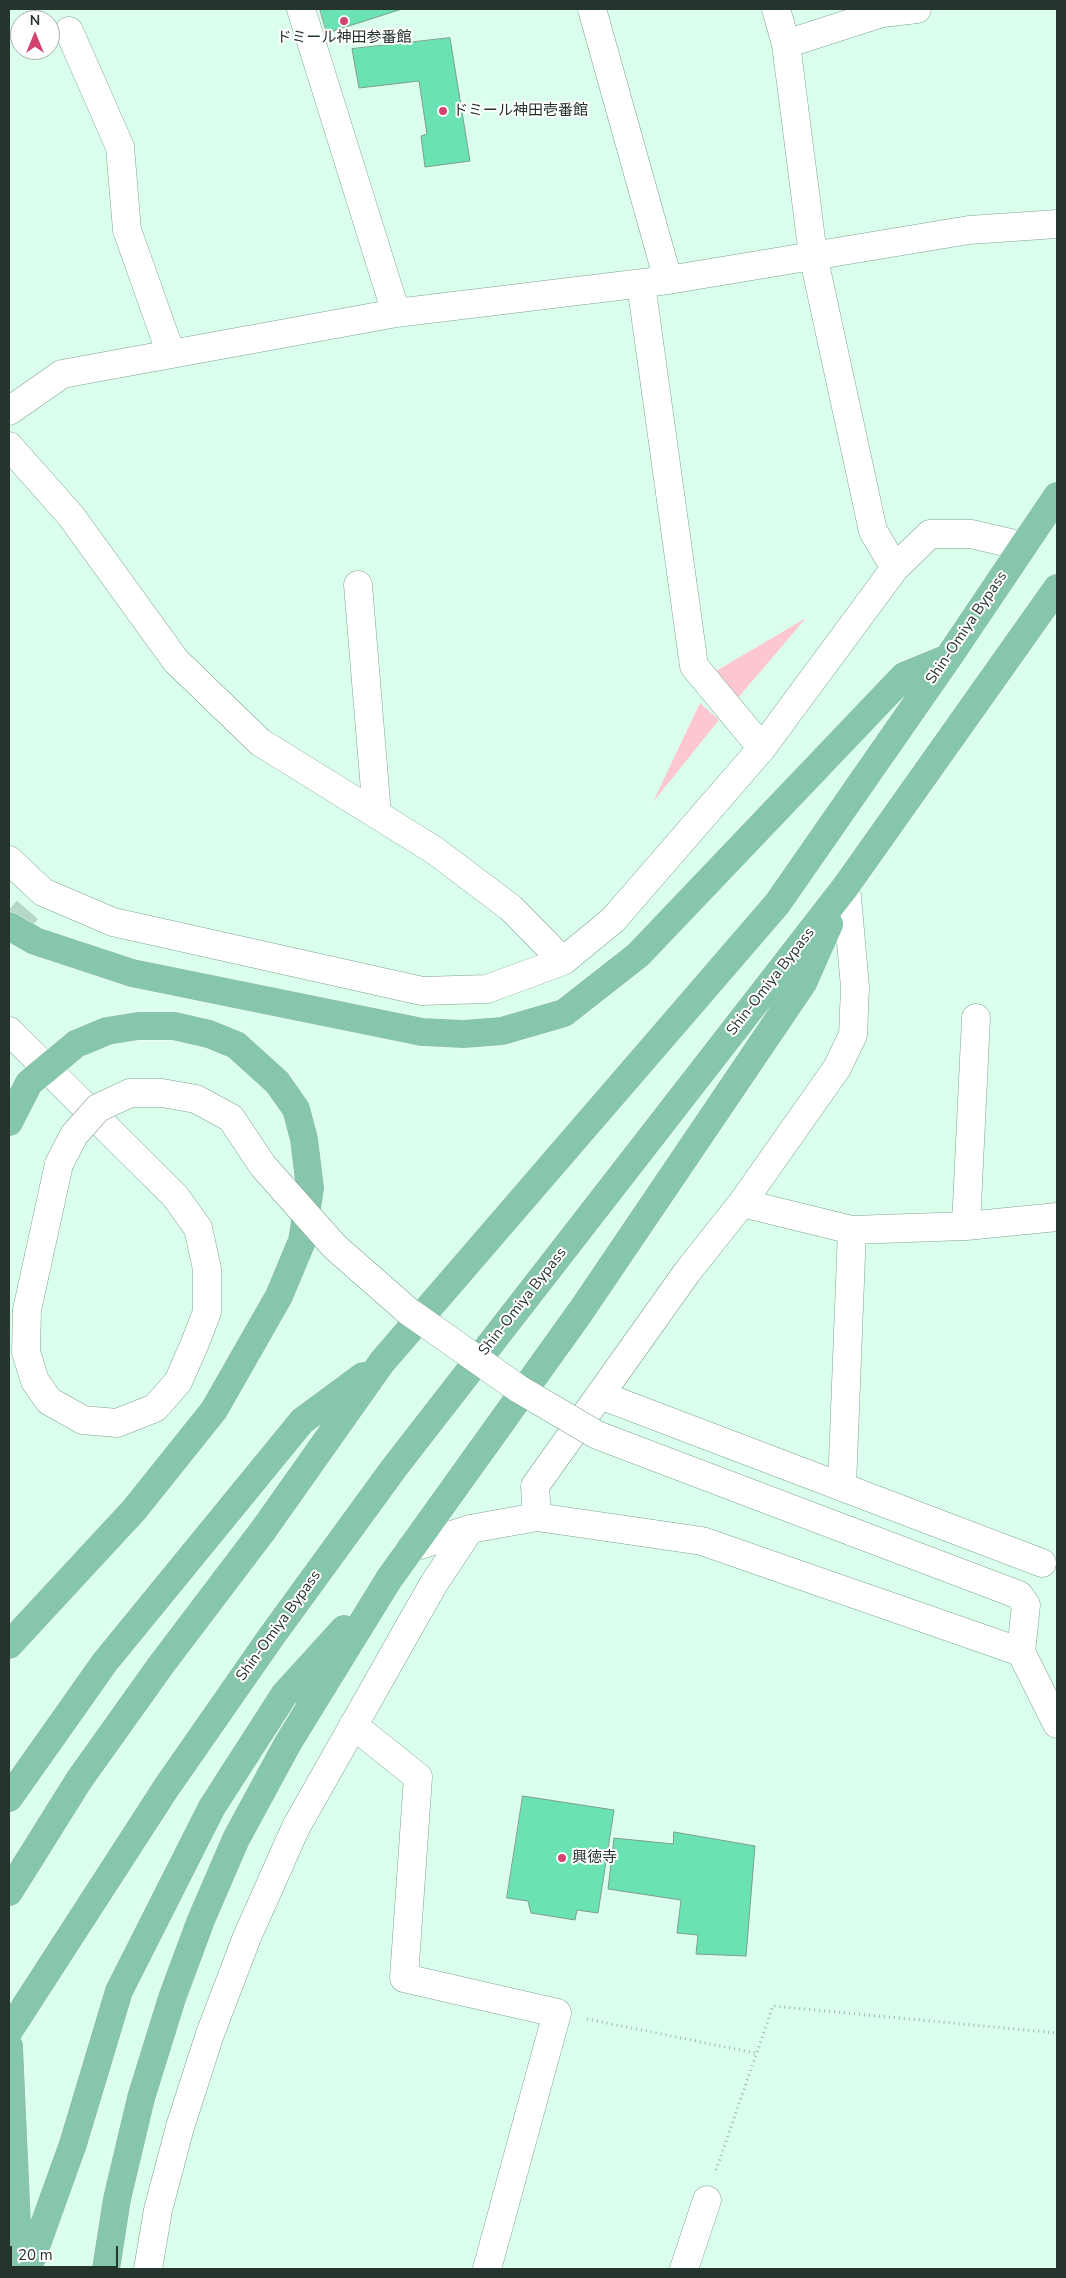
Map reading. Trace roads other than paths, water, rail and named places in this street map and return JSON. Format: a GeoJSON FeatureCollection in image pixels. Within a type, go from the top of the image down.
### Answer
{"type":"FeatureCollection","features":[{"type":"Feature","properties":{"kind":"highway","name":"Shin-Omiya Bypass"},"geometry":{"type":"LineString","coordinates":[[9,1892],[79,1780],[161,1665],[264,1529],[382,1362],[777,904],[948,658],[1057,496]]}},
{"type":"Feature","properties":{"kind":"highway","name":"Shin-Omiya Bypass"},"geometry":{"type":"LineString","coordinates":[[9,2031],[166,1788],[271,1637],[394,1468],[846,886],[1057,588]]}},
{"type":"Feature","properties":{"kind":"highway"},"geometry":{"type":"LineString","coordinates":[[9,926],[35,941],[132,973],[422,1032],[464,1034],[502,1031],[564,1013],[638,955],[904,676],[948,658]]}},
{"type":"Feature","properties":{"kind":"highway"},"geometry":{"type":"LineString","coordinates":[[106,2269],[117,2199],[141,2098],[172,1998],[205,1911],[236,1839],[288,1743],[389,1580],[581,1311],[804,983],[846,886]]}},
{"type":"Feature","properties":{"kind":"highway"},"geometry":{"type":"LineString","coordinates":[[9,1122],[29,1083],[76,1044],[107,1031],[138,1026],[174,1026],[209,1034],[236,1045],[277,1082],[296,1109],[304,1139],[310,1188],[302,1241],[279,1296],[214,1410],[134,1510],[9,1645]]}},
{"type":"Feature","properties":{"kind":"highway","name":"Shin-Omiya Bypass"},"geometry":{"type":"LineString","coordinates":[[9,1798],[104,1662],[302,1421],[382,1362]]}},
{"type":"Feature","properties":{"kind":"highway"},"geometry":{"type":"LineString","coordinates":[[28,2269],[73,2144],[119,1991],[212,1807],[284,1695],[389,1580]]}},
{"type":"Feature","properties":{"kind":"highway"},"geometry":{"type":"LineString","coordinates":[[9,2046],[19,2269]]}},
{"type":"Feature","properties":{"kind":"street"},"geometry":{"type":"LineString","coordinates":[[301,9],[396,313]]}},
{"type":"Feature","properties":{"kind":"street"},"geometry":{"type":"LineString","coordinates":[[592,9],[668,280]]}},
{"type":"Feature","properties":{"kind":"street"},"geometry":{"type":"LineString","coordinates":[[776,9],[786,44],[813,255],[873,531],[895,568]]}},
{"type":"Feature","properties":{"kind":"street"},"geometry":{"type":"LineString","coordinates":[[786,44],[882,13],[917,9]]}},
{"type":"Feature","properties":{"kind":"street"},"geometry":{"type":"LineString","coordinates":[[69,31],[120,147],[127,230],[171,354]]}},
{"type":"Feature","properties":{"kind":"street"},"geometry":{"type":"LineString","coordinates":[[9,411],[62,374],[396,313],[641,284],[969,230],[1057,224]]}},
{"type":"Feature","properties":{"kind":"street"},"geometry":{"type":"LineString","coordinates":[[641,284],[694,666],[762,748]]}},
{"type":"Feature","properties":{"kind":"street"},"geometry":{"type":"LineString","coordinates":[[9,446],[71,516],[176,661],[260,742],[434,850],[511,908],[563,961]]}},
{"type":"Feature","properties":{"kind":"street"},"geometry":{"type":"LineString","coordinates":[[9,860],[42,892],[113,922],[422,991],[488,989],[563,961],[613,920],[762,748],[895,568],[930,534],[971,534],[1022,546]]}},
{"type":"Feature","properties":{"kind":"street"},"geometry":{"type":"LineString","coordinates":[[358,586],[377,814]]}},
{"type":"Feature","properties":{"kind":"street"},"geometry":{"type":"LineString","coordinates":[[537,1517],[535,1486],[688,1271],[742,1203],[837,1068],[853,1035],[855,986],[846,886]]}},
{"type":"Feature","properties":{"kind":"street"},"geometry":{"type":"LineString","coordinates":[[966,1226],[976,1018]]}},
{"type":"Feature","properties":{"kind":"street"},"geometry":{"type":"LineString","coordinates":[[9,1031],[175,1196],[198,1228],[207,1269],[207,1312],[178,1382],[156,1408],[117,1423],[83,1420],[49,1401],[35,1381],[26,1352],[28,1310],[60,1164],[74,1136],[98,1108],[130,1093],[162,1093],[196,1098],[231,1118],[263,1166],[335,1247],[408,1311],[519,1389],[596,1435],[1019,1595],[1026,1605],[1021,1652],[1057,1724]]}},
{"type":"Feature","properties":{"kind":"street"},"geometry":{"type":"LineString","coordinates":[[742,1203],[852,1230],[966,1226],[1057,1217]]}},
{"type":"Feature","properties":{"kind":"street"},"geometry":{"type":"LineString","coordinates":[[842,1486],[852,1230]]}},
{"type":"Feature","properties":{"kind":"street"},"geometry":{"type":"LineString","coordinates":[[600,1395],[1042,1563]]}},
{"type":"Feature","properties":{"kind":"street"},"geometry":{"type":"LineString","coordinates":[[411,1548],[470,1529],[537,1517],[702,1541],[1021,1652]]}},
{"type":"Feature","properties":{"kind":"street"},"geometry":{"type":"LineString","coordinates":[[148,2269],[158,2210],[180,2126],[210,2034],[247,1937],[296,1827],[433,1585],[470,1529]]}},
{"type":"Feature","properties":{"kind":"street"},"geometry":{"type":"LineString","coordinates":[[353,1726],[418,1777],[404,1978],[557,2013],[487,2269]]}},
{"type":"Feature","properties":{"kind":"street"},"geometry":{"type":"LineString","coordinates":[[684,2269],[706,2200]]}},
{"type":"Feature","properties":{"kind":"tunnel"},"geometry":{"type":"LineString","coordinates":[[9,931],[43,892]]}},
{"type":"Feature","properties":{"kind":"place","name":"ドミール神田参番館"},"geometry":{"type":"Point","coordinates":[344,21]}},
{"type":"Feature","properties":{"kind":"place","name":"ドミール神田壱番館"},"geometry":{"type":"Point","coordinates":[443,111]}},
{"type":"Feature","properties":{"kind":"place","name":"興徳寺"},"geometry":{"type":"Point","coordinates":[562,1858]}}]}
